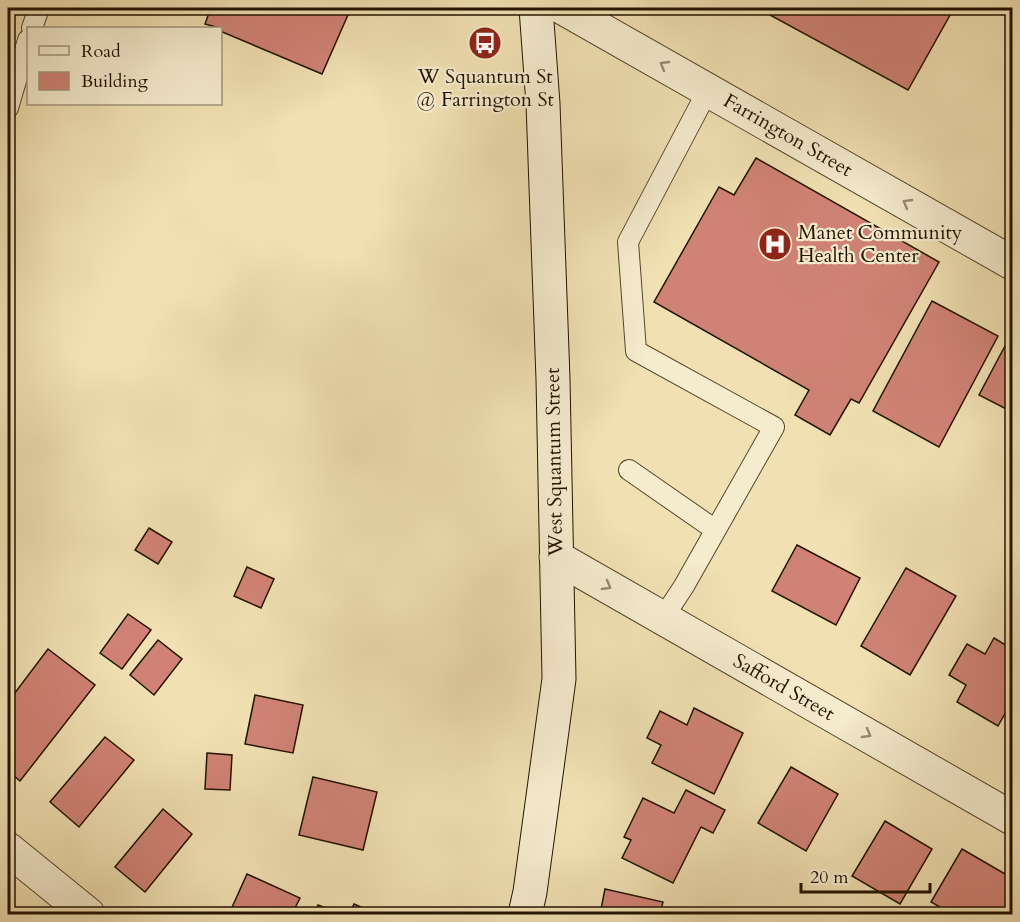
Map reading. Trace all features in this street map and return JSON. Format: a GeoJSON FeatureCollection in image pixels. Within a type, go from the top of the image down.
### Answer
{"type":"FeatureCollection","features":[{"type":"Feature","properties":{"kind":"street","name":"West Squantum Street"},"geometry":{"type":"LineString","coordinates":[[525,915],[559,679],[553,379],[543,104],[536,8]]}},
{"type":"Feature","properties":{"kind":"street","name":"Farrington Street"},"geometry":{"type":"LineString","coordinates":[[563,8],[1012,263]]}},
{"type":"Feature","properties":{"kind":"street","name":"Safford Street"},"geometry":{"type":"LineString","coordinates":[[556,557],[1012,818]]}},
{"type":"Feature","properties":{"kind":"street"},"geometry":{"type":"LineString","coordinates":[[8,849],[88,915]]}},
{"type":"Feature","properties":{"kind":"lane"},"geometry":{"type":"LineString","coordinates":[[32,27],[39,8]]}},
{"type":"Feature","properties":{"kind":"lane"},"geometry":{"type":"LineString","coordinates":[[8,108],[27,43]]}},
{"type":"Feature","properties":{"kind":"lane"},"geometry":{"type":"LineString","coordinates":[[663,618],[774,427],[636,351],[628,242],[708,90]]}},
{"type":"Feature","properties":{"kind":"lane"},"geometry":{"type":"LineString","coordinates":[[629,470],[714,529]]}},
{"type":"Feature","properties":{"kind":"building"},"geometry":{"type":"Polygon","coordinates":[[[203,8],[351,8],[322,74],[222,32],[222,27],[205,24],[210,10],[203,8]]]}},
{"type":"Feature","properties":{"kind":"building"},"geometry":{"type":"Polygon","coordinates":[[[757,8],[954,8],[908,90],[757,8]]]}},
{"type":"Feature","properties":{"kind":"building"},"geometry":{"type":"Polygon","coordinates":[[[756,158],[939,262],[859,403],[851,399],[830,435],[795,415],[809,390],[654,302],[719,187],[734,195],[756,158]]]}},
{"type":"Feature","properties":{"kind":"building"},"geometry":{"type":"Polygon","coordinates":[[[932,301],[998,336],[939,447],[873,411],[932,301]]]}},
{"type":"Feature","properties":{"kind":"building"},"geometry":{"type":"Polygon","coordinates":[[[1005,346],[1012,349],[1012,412],[979,395],[1005,346]]]}},
{"type":"Feature","properties":{"kind":"building"},"geometry":{"type":"Polygon","coordinates":[[[149,528],[172,542],[158,564],[135,550],[149,528]]]}},
{"type":"Feature","properties":{"kind":"building"},"geometry":{"type":"Polygon","coordinates":[[[797,545],[860,578],[836,625],[772,591],[797,545]]]}},
{"type":"Feature","properties":{"kind":"building"},"geometry":{"type":"Polygon","coordinates":[[[247,567],[274,579],[261,608],[234,596],[247,567]]]}},
{"type":"Feature","properties":{"kind":"building"},"geometry":{"type":"Polygon","coordinates":[[[906,568],[956,596],[910,675],[861,646],[906,568]]]}},
{"type":"Feature","properties":{"kind":"building"},"geometry":{"type":"Polygon","coordinates":[[[128,614],[151,630],[122,669],[100,653],[128,614]]]}},
{"type":"Feature","properties":{"kind":"building"},"geometry":{"type":"Polygon","coordinates":[[[994,638],[1012,649],[1012,701],[998,726],[957,702],[966,685],[949,675],[967,644],[985,654],[994,638]]]}},
{"type":"Feature","properties":{"kind":"building"},"geometry":{"type":"Polygon","coordinates":[[[158,640],[182,659],[154,695],[130,675],[158,640]]]}},
{"type":"Feature","properties":{"kind":"building"},"geometry":{"type":"Polygon","coordinates":[[[48,649],[95,685],[20,781],[8,771],[8,702],[48,649]]]}},
{"type":"Feature","properties":{"kind":"building"},"geometry":{"type":"Polygon","coordinates":[[[255,695],[303,705],[293,753],[245,744],[255,695]]]}},
{"type":"Feature","properties":{"kind":"building"},"geometry":{"type":"Polygon","coordinates":[[[694,708],[743,733],[714,794],[652,763],[661,745],[647,738],[660,711],[687,725],[694,708]]]}},
{"type":"Feature","properties":{"kind":"building"},"geometry":{"type":"Polygon","coordinates":[[[105,737],[134,760],[79,827],[50,802],[105,737]]]}},
{"type":"Feature","properties":{"kind":"building"},"geometry":{"type":"Polygon","coordinates":[[[207,753],[232,755],[230,790],[205,789],[207,753]]]}},
{"type":"Feature","properties":{"kind":"building"},"geometry":{"type":"Polygon","coordinates":[[[791,767],[838,794],[806,851],[758,823],[791,767]]]}},
{"type":"Feature","properties":{"kind":"building"},"geometry":{"type":"Polygon","coordinates":[[[313,777],[377,792],[363,850],[299,835],[313,777]]]}},
{"type":"Feature","properties":{"kind":"building"},"geometry":{"type":"Polygon","coordinates":[[[686,790],[725,810],[713,833],[701,827],[673,883],[622,858],[631,840],[624,837],[643,798],[674,813],[686,790]]]}},
{"type":"Feature","properties":{"kind":"building"},"geometry":{"type":"Polygon","coordinates":[[[163,809],[192,834],[145,892],[115,867],[163,809]]]}},
{"type":"Feature","properties":{"kind":"building"},"geometry":{"type":"Polygon","coordinates":[[[885,821],[932,849],[900,904],[852,876],[885,821]]]}},
{"type":"Feature","properties":{"kind":"building"},"geometry":{"type":"Polygon","coordinates":[[[962,849],[1012,878],[1012,903],[1006,914],[952,914],[931,902],[962,849]]]}},
{"type":"Feature","properties":{"kind":"building"},"geometry":{"type":"Polygon","coordinates":[[[247,874],[300,898],[292,914],[229,914],[247,874]]]}},
{"type":"Feature","properties":{"kind":"building"},"geometry":{"type":"Polygon","coordinates":[[[605,889],[663,902],[660,914],[600,914],[605,889]]]}},
{"type":"Feature","properties":{"kind":"building"},"geometry":{"type":"Polygon","coordinates":[[[354,904],[370,911],[368,914],[349,914],[354,904]]]}},
{"type":"Feature","properties":{"kind":"building"},"geometry":{"type":"Polygon","coordinates":[[[318,905],[341,914],[314,914],[318,905]]]}},
{"type":"Feature","properties":{"kind":"place","name":"W Squantum St @ Farrington St"},"geometry":{"type":"Point","coordinates":[485,43]}},
{"type":"Feature","properties":{"kind":"place","name":"Manet Community Health Center"},"geometry":{"type":"Point","coordinates":[775,244]}}]}
